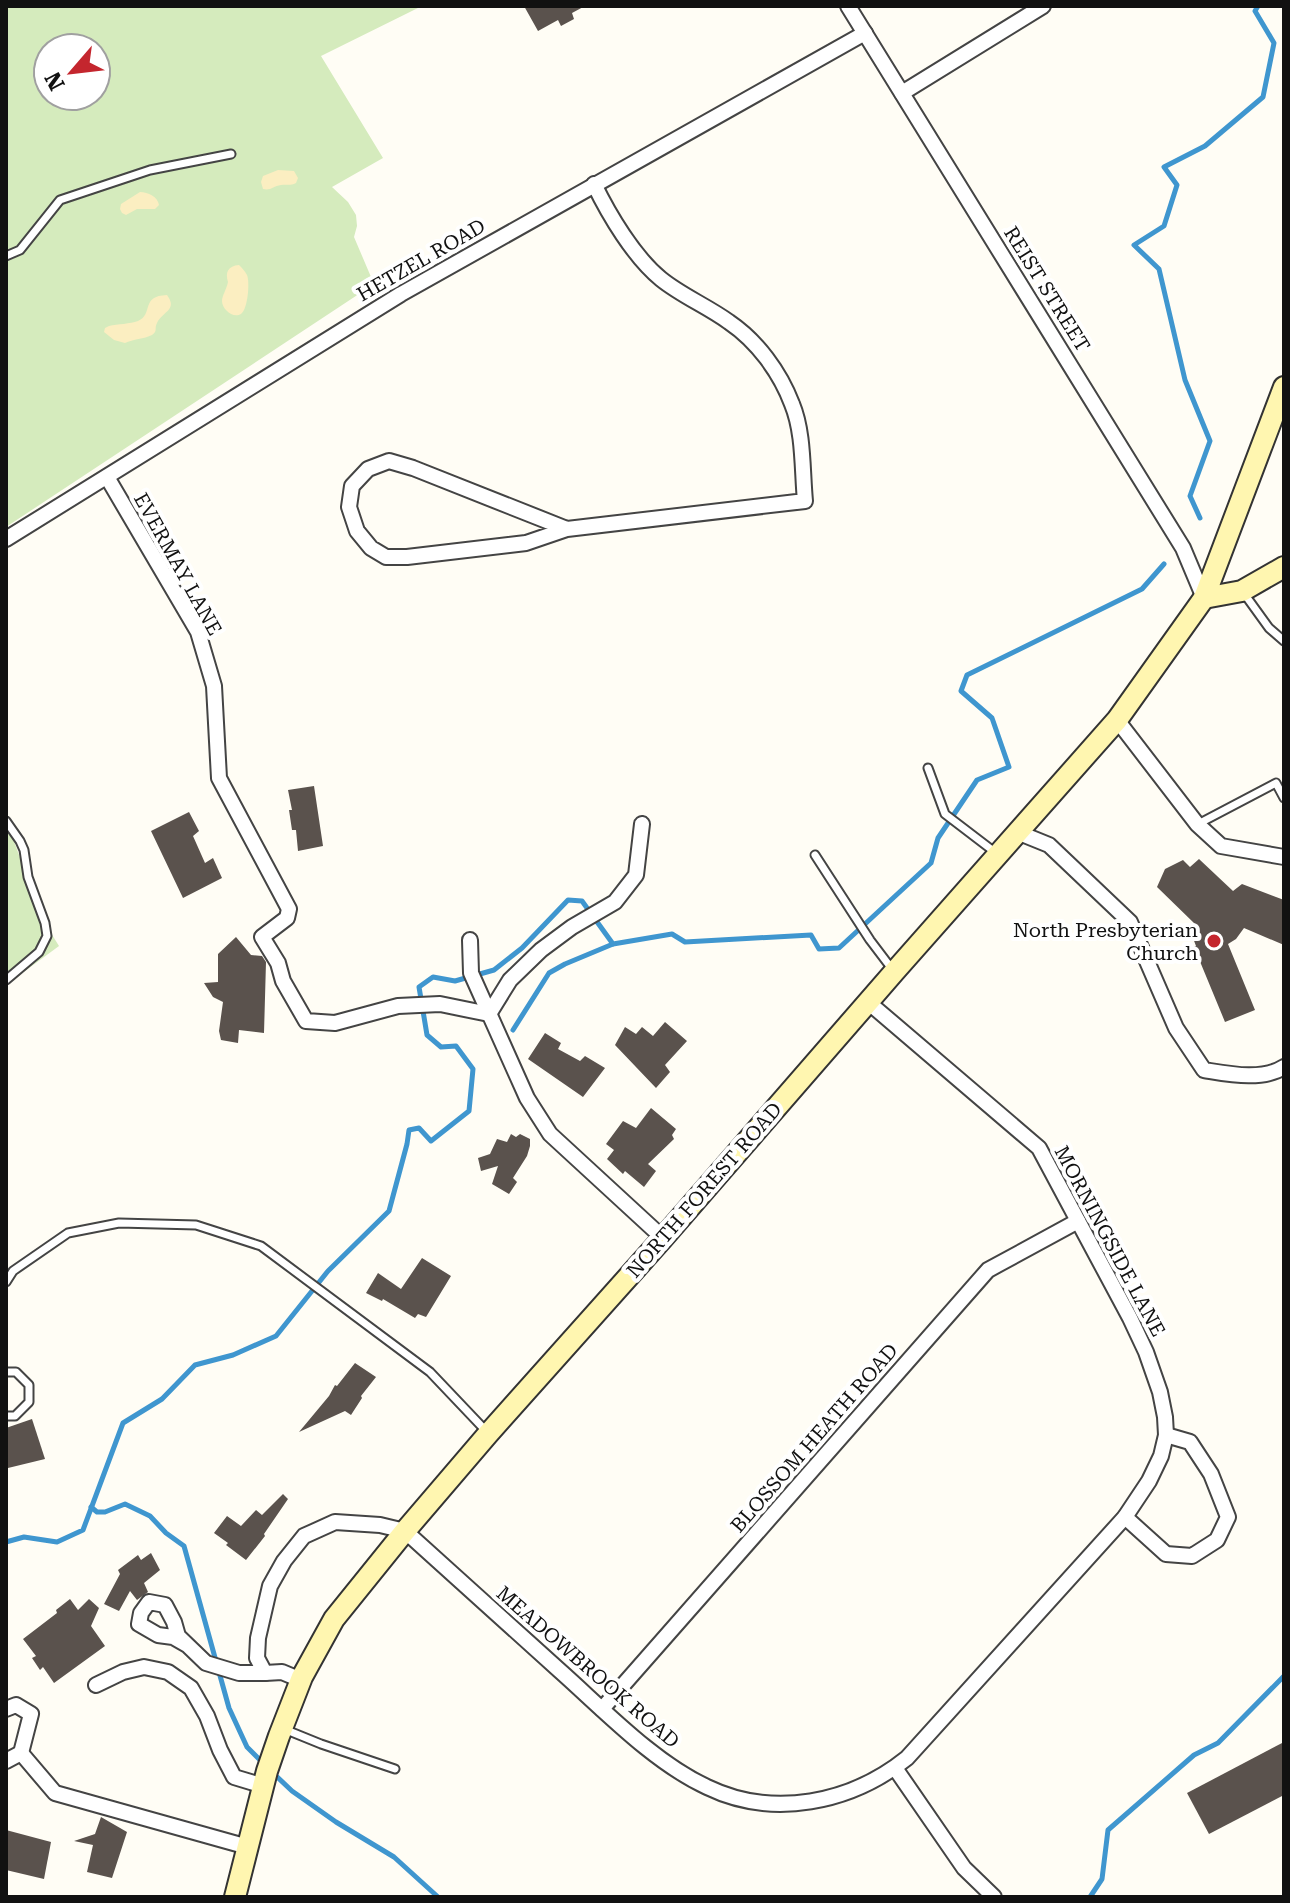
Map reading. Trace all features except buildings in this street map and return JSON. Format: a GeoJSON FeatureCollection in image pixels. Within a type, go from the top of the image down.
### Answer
{"type":"FeatureCollection","features":[{"type":"Feature","properties":{"kind":"main road","name":"NORTH FOREST ROAD"},"geometry":{"type":"LineString","coordinates":[[235,1897],[282,1728],[301,1680],[334,1619],[488,1434],[1117,720],[1204,598],[1284,387]]}},
{"type":"Feature","properties":{"kind":"main road"},"geometry":{"type":"LineString","coordinates":[[1204,598],[1242,591],[1284,567]]}},
{"type":"Feature","properties":{"kind":"street","name":"REIST STREET"},"geometry":{"type":"LineString","coordinates":[[848,6],[1183,548],[1204,598]]}},
{"type":"Feature","properties":{"kind":"street"},"geometry":{"type":"LineString","coordinates":[[902,93],[1043,6]]}},
{"type":"Feature","properties":{"kind":"street","name":"HETZEL ROAD"},"geometry":{"type":"LineString","coordinates":[[6,539],[401,294],[865,33]]}},
{"type":"Feature","properties":{"kind":"street"},"geometry":{"type":"LineString","coordinates":[[567,529],[389,461],[368,469],[352,486],[349,507],[357,531],[371,548],[386,557],[526,543],[567,529],[805,501],[794,407],[771,363],[730,322],[677,291],[646,264],[619,228],[594,184]]}},
{"type":"Feature","properties":{"kind":"street","name":"EVERMAY LANE"},"geometry":{"type":"LineString","coordinates":[[107,477],[198,632],[214,686],[219,778],[289,909],[287,918],[262,937],[306,1021],[335,1023],[398,1006],[426,1004],[489,1014]]}},
{"type":"Feature","properties":{"kind":"street"},"geometry":{"type":"LineString","coordinates":[[1117,720],[1197,824],[1221,846],[1284,857]]}},
{"type":"Feature","properties":{"kind":"street"},"geometry":{"type":"LineString","coordinates":[[489,1014],[510,980],[541,950],[572,927],[615,902],[636,875],[642,824]]}},
{"type":"Feature","properties":{"kind":"street"},"geometry":{"type":"LineString","coordinates":[[1017,832],[1049,845],[1130,922],[1176,1028],[1204,1070],[1241,1076],[1277,1071],[1284,1067]]}},
{"type":"Feature","properties":{"kind":"street"},"geometry":{"type":"LineString","coordinates":[[470,940],[471,973],[527,1098],[550,1134],[663,1238]]}},
{"type":"Feature","properties":{"kind":"street","name":"MORNINGSIDE LANE"},"geometry":{"type":"LineString","coordinates":[[868,1002],[1039,1148],[1146,1352],[1160,1392],[1166,1435],[1161,1456],[1149,1481],[1125,1517]]}},
{"type":"Feature","properties":{"kind":"street","name":"BLOSSOM HEATH ROAD"},"geometry":{"type":"LineString","coordinates":[[602,1709],[988,1270],[1078,1221]]}},
{"type":"Feature","properties":{"kind":"street"},"geometry":{"type":"LineString","coordinates":[[1125,1517],[1166,1554],[1192,1556],[1217,1540],[1228,1517],[1211,1474],[1190,1442],[1166,1435]]}},
{"type":"Feature","properties":{"kind":"street","name":"MEADOWBROOK ROAD"},"geometry":{"type":"LineString","coordinates":[[405,1531],[602,1709],[674,1767],[707,1788],[747,1800],[786,1804],[823,1800],[855,1789],[895,1768],[926,1738],[1125,1517]]}},
{"type":"Feature","properties":{"kind":"street"},"geometry":{"type":"LineString","coordinates":[[265,1673],[257,1658],[258,1638],[270,1586],[284,1561],[304,1536],[335,1522],[380,1525],[405,1531]]}},
{"type":"Feature","properties":{"kind":"street"},"geometry":{"type":"LineString","coordinates":[[187,1645],[206,1663],[239,1673],[282,1672],[301,1680]]}},
{"type":"Feature","properties":{"kind":"street"},"geometry":{"type":"LineString","coordinates":[[96,1685],[123,1672],[144,1667],[168,1672],[191,1688],[234,1777],[264,1786]]}},
{"type":"Feature","properties":{"kind":"street"},"geometry":{"type":"LineString","coordinates":[[6,1709],[16,1705],[31,1714],[21,1753],[6,1761]]}},
{"type":"Feature","properties":{"kind":"street"},"geometry":{"type":"LineString","coordinates":[[21,1753],[55,1793],[248,1847]]}},
{"type":"Feature","properties":{"kind":"street"},"geometry":{"type":"LineString","coordinates":[[895,1768],[964,1868],[994,1897]]}},
{"type":"Feature","properties":{"kind":"lane"},"geometry":{"type":"LineString","coordinates":[[6,256],[20,250],[60,200],[150,170],[231,154]]}},
{"type":"Feature","properties":{"kind":"lane"},"geometry":{"type":"LineString","coordinates":[[1242,591],[1269,628],[1284,641]]}},
{"type":"Feature","properties":{"kind":"lane"},"geometry":{"type":"LineString","coordinates":[[928,768],[945,814],[997,854]]}},
{"type":"Feature","properties":{"kind":"lane"},"geometry":{"type":"LineString","coordinates":[[1197,824],[1276,783],[1284,798]]}},
{"type":"Feature","properties":{"kind":"lane"},"geometry":{"type":"LineString","coordinates":[[6,821],[24,850],[28,877],[47,936],[39,952],[6,980]]}},
{"type":"Feature","properties":{"kind":"lane"},"geometry":{"type":"LineString","coordinates":[[815,855],[870,940],[895,971]]}},
{"type":"Feature","properties":{"kind":"lane"},"geometry":{"type":"LineString","coordinates":[[6,1282],[13,1271],[68,1233],[119,1223],[196,1225],[261,1246],[430,1372],[488,1434]]}},
{"type":"Feature","properties":{"kind":"lane"},"geometry":{"type":"LineString","coordinates":[[6,1372],[16,1372],[29,1385],[29,1402],[15,1416],[6,1416]]}},
{"type":"Feature","properties":{"kind":"lane"},"geometry":{"type":"LineString","coordinates":[[282,1728],[395,1769]]}},
{"type":"Feature","properties":{"kind":"green space"},"geometry":{"type":"Polygon","coordinates":[[[6,6],[422,6],[321,56],[383,158],[332,187],[356,215],[354,237],[374,284],[6,527],[6,6]]]}},
{"type":"Feature","properties":{"kind":"green space"},"geometry":{"type":"Polygon","coordinates":[[[6,820],[44,922],[59,946],[6,985],[6,820]]]}},
{"type":"Feature","properties":{"kind":"sand"},"geometry":{"type":"Polygon","coordinates":[[[278,170],[294,171],[298,178],[296,183],[263,189],[263,176],[278,170]]]}},
{"type":"Feature","properties":{"kind":"sand"},"geometry":{"type":"Polygon","coordinates":[[[140,192],[152,196],[159,205],[155,209],[137,209],[126,215],[122,213],[121,204],[140,192]]]}},
{"type":"Feature","properties":{"kind":"sand"},"geometry":{"type":"Polygon","coordinates":[[[239,265],[247,275],[248,295],[243,311],[235,315],[226,310],[222,301],[228,270],[239,265]]]}},
{"type":"Feature","properties":{"kind":"sand"},"geometry":{"type":"Polygon","coordinates":[[[167,295],[170,307],[152,335],[125,343],[114,340],[104,332],[109,326],[138,321],[143,318],[153,298],[167,295]]]}},
{"type":"Feature","properties":{"kind":"waterway"},"geometry":{"type":"LineString","coordinates":[[1200,518],[1190,496],[1210,441],[1185,380],[1159,269],[1134,245],[1164,226],[1177,185],[1164,167],[1205,146],[1263,97],[1274,43],[1255,11],[1258,6]]}},
{"type":"Feature","properties":{"kind":"waterway"},"geometry":{"type":"LineString","coordinates":[[6,1542],[24,1537],[57,1542],[83,1530],[123,1423],[162,1399],[195,1365],[233,1355],[276,1336],[328,1271],[389,1211],[409,1130],[419,1128],[431,1141],[469,1111],[473,1069],[456,1046],[441,1047],[427,1035],[419,987],[433,977],[455,981],[494,970],[522,948],[568,900],[582,901],[613,944],[672,934],[685,942],[811,935],[819,949],[839,948],[931,863],[938,838],[977,780],[1009,767],[992,718],[961,691],[967,675],[1142,589],[1164,564]]}},
{"type":"Feature","properties":{"kind":"waterway"},"geometry":{"type":"LineString","coordinates":[[513,1030],[549,973],[613,944]]}},
{"type":"Feature","properties":{"kind":"waterway"},"geometry":{"type":"LineString","coordinates":[[91,1507],[97,1512],[105,1512],[125,1504],[150,1516],[184,1546],[229,1708],[247,1747],[263,1763]]}},
{"type":"Feature","properties":{"kind":"waterway"},"geometry":{"type":"LineString","coordinates":[[1090,1897],[1102,1879],[1108,1830],[1194,1755],[1218,1743],[1284,1676]]}},
{"type":"Feature","properties":{"kind":"waterway"},"geometry":{"type":"LineString","coordinates":[[273,1773],[292,1791],[336,1822],[394,1857],[438,1897]]}},
{"type":"Feature","properties":{"kind":"place","name":"North Presbyterian Church"},"geometry":{"type":"Point","coordinates":[1214,941]}}]}
